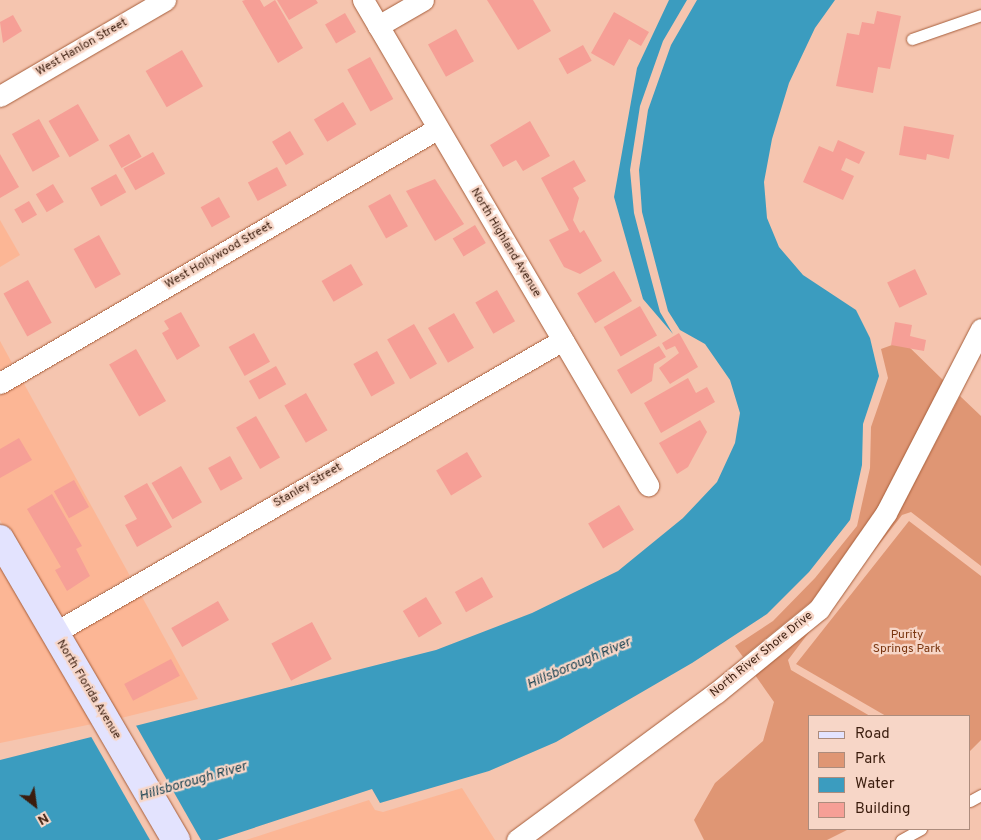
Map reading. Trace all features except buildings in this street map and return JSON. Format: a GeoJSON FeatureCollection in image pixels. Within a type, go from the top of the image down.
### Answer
{"type":"FeatureCollection","features":[{"type":"Feature","properties":{"kind":"main road","name":"North Florida Avenue"},"geometry":{"type":"LineString","coordinates":[[0,539],[176,840]]}},
{"type":"Feature","properties":{"kind":"street","name":"West Hanlon Street"},"geometry":{"type":"LineString","coordinates":[[0,96],[164,0]]}},
{"type":"Feature","properties":{"kind":"street","name":"North Highland Avenue"},"geometry":{"type":"LineString","coordinates":[[363,0],[437,129],[648,485]]}},
{"type":"Feature","properties":{"kind":"street"},"geometry":{"type":"LineString","coordinates":[[378,26],[423,0]]}},
{"type":"Feature","properties":{"kind":"street","name":"West Hollywood Street"},"geometry":{"type":"LineString","coordinates":[[0,383],[437,129]]}},
{"type":"Feature","properties":{"kind":"street","name":"North River Shore Drive"},"geometry":{"type":"LineString","coordinates":[[517,840],[716,693],[820,609],[886,513],[981,329]]}},
{"type":"Feature","properties":{"kind":"street","name":"Stanley Street"},"geometry":{"type":"LineString","coordinates":[[54,633],[563,340]]}},
{"type":"Feature","properties":{"kind":"lane"},"geometry":{"type":"LineString","coordinates":[[912,39],[981,15]]}},
{"type":"Feature","properties":{"kind":"lane"},"geometry":{"type":"LineString","coordinates":[[901,840],[919,830]]}},
{"type":"Feature","properties":{"kind":"shaded area"},"geometry":{"type":"Polygon","coordinates":[[[0,220],[20,255],[0,267],[0,220]]]}},
{"type":"Feature","properties":{"kind":"shaded area"},"geometry":{"type":"Polygon","coordinates":[[[0,341],[12,363],[0,370],[0,341]]]}},
{"type":"Feature","properties":{"kind":"shaded area"},"geometry":{"type":"Polygon","coordinates":[[[23,382],[130,576],[56,619],[0,520],[0,395],[23,382]]]}},
{"type":"Feature","properties":{"kind":"shaded area"},"geometry":{"type":"Polygon","coordinates":[[[0,559],[97,723],[0,743],[0,559]]]}},
{"type":"Feature","properties":{"kind":"shaded area"},"geometry":{"type":"Polygon","coordinates":[[[141,595],[198,699],[117,719],[68,637],[141,595]]]}},
{"type":"Feature","properties":{"kind":"shaded area"},"geometry":{"type":"Polygon","coordinates":[[[462,788],[495,840],[246,840],[369,800],[375,810],[383,812],[462,788]]]}},
{"type":"Feature","properties":{"kind":"green space"},"geometry":{"type":"Polygon","coordinates":[[[903,341],[944,381],[878,507],[812,601],[743,657],[735,646],[773,621],[815,578],[857,526],[870,468],[871,427],[888,378],[881,349],[903,341]]]}},
{"type":"Feature","properties":{"kind":"green space"},"geometry":{"type":"Polygon","coordinates":[[[960,396],[981,416],[981,566],[911,512],[902,515],[870,556],[895,520],[960,396]]]}},
{"type":"Feature","properties":{"kind":"green space","name":"Purity Springs Park"},"geometry":{"type":"Polygon","coordinates":[[[909,521],[981,576],[981,740],[971,750],[971,715],[884,715],[796,664],[909,521]]]}},
{"type":"Feature","properties":{"kind":"green space"},"geometry":{"type":"Polygon","coordinates":[[[813,627],[788,660],[791,670],[868,715],[808,715],[808,830],[847,830],[827,840],[704,840],[694,820],[715,783],[763,741],[774,702],[755,675],[813,627]]]}},
{"type":"Feature","properties":{"kind":"water"},"geometry":{"type":"Polygon","coordinates":[[[669,0],[687,0],[663,41],[640,106],[630,170],[634,213],[648,267],[660,312],[673,334],[643,299],[614,197],[637,68],[669,0]]]}},
{"type":"Feature","properties":{"kind":"water","name":"Hillsborough River"},"geometry":{"type":"Polygon","coordinates":[[[697,0],[835,0],[815,28],[789,83],[772,139],[764,182],[767,218],[779,247],[803,275],[856,310],[870,338],[879,376],[863,424],[862,465],[850,520],[809,572],[767,614],[692,663],[556,742],[489,771],[380,803],[372,789],[217,840],[0,840],[0,760],[436,650],[532,613],[618,571],[683,518],[717,482],[735,443],[740,413],[730,380],[705,344],[680,330],[668,311],[642,212],[639,170],[648,110],[671,45],[697,0]]]}},
{"type":"Feature","properties":{"kind":"pier"},"geometry":{"type":"Polygon","coordinates":[[[134,722],[201,840],[150,840],[89,733],[134,722]]]}}]}
